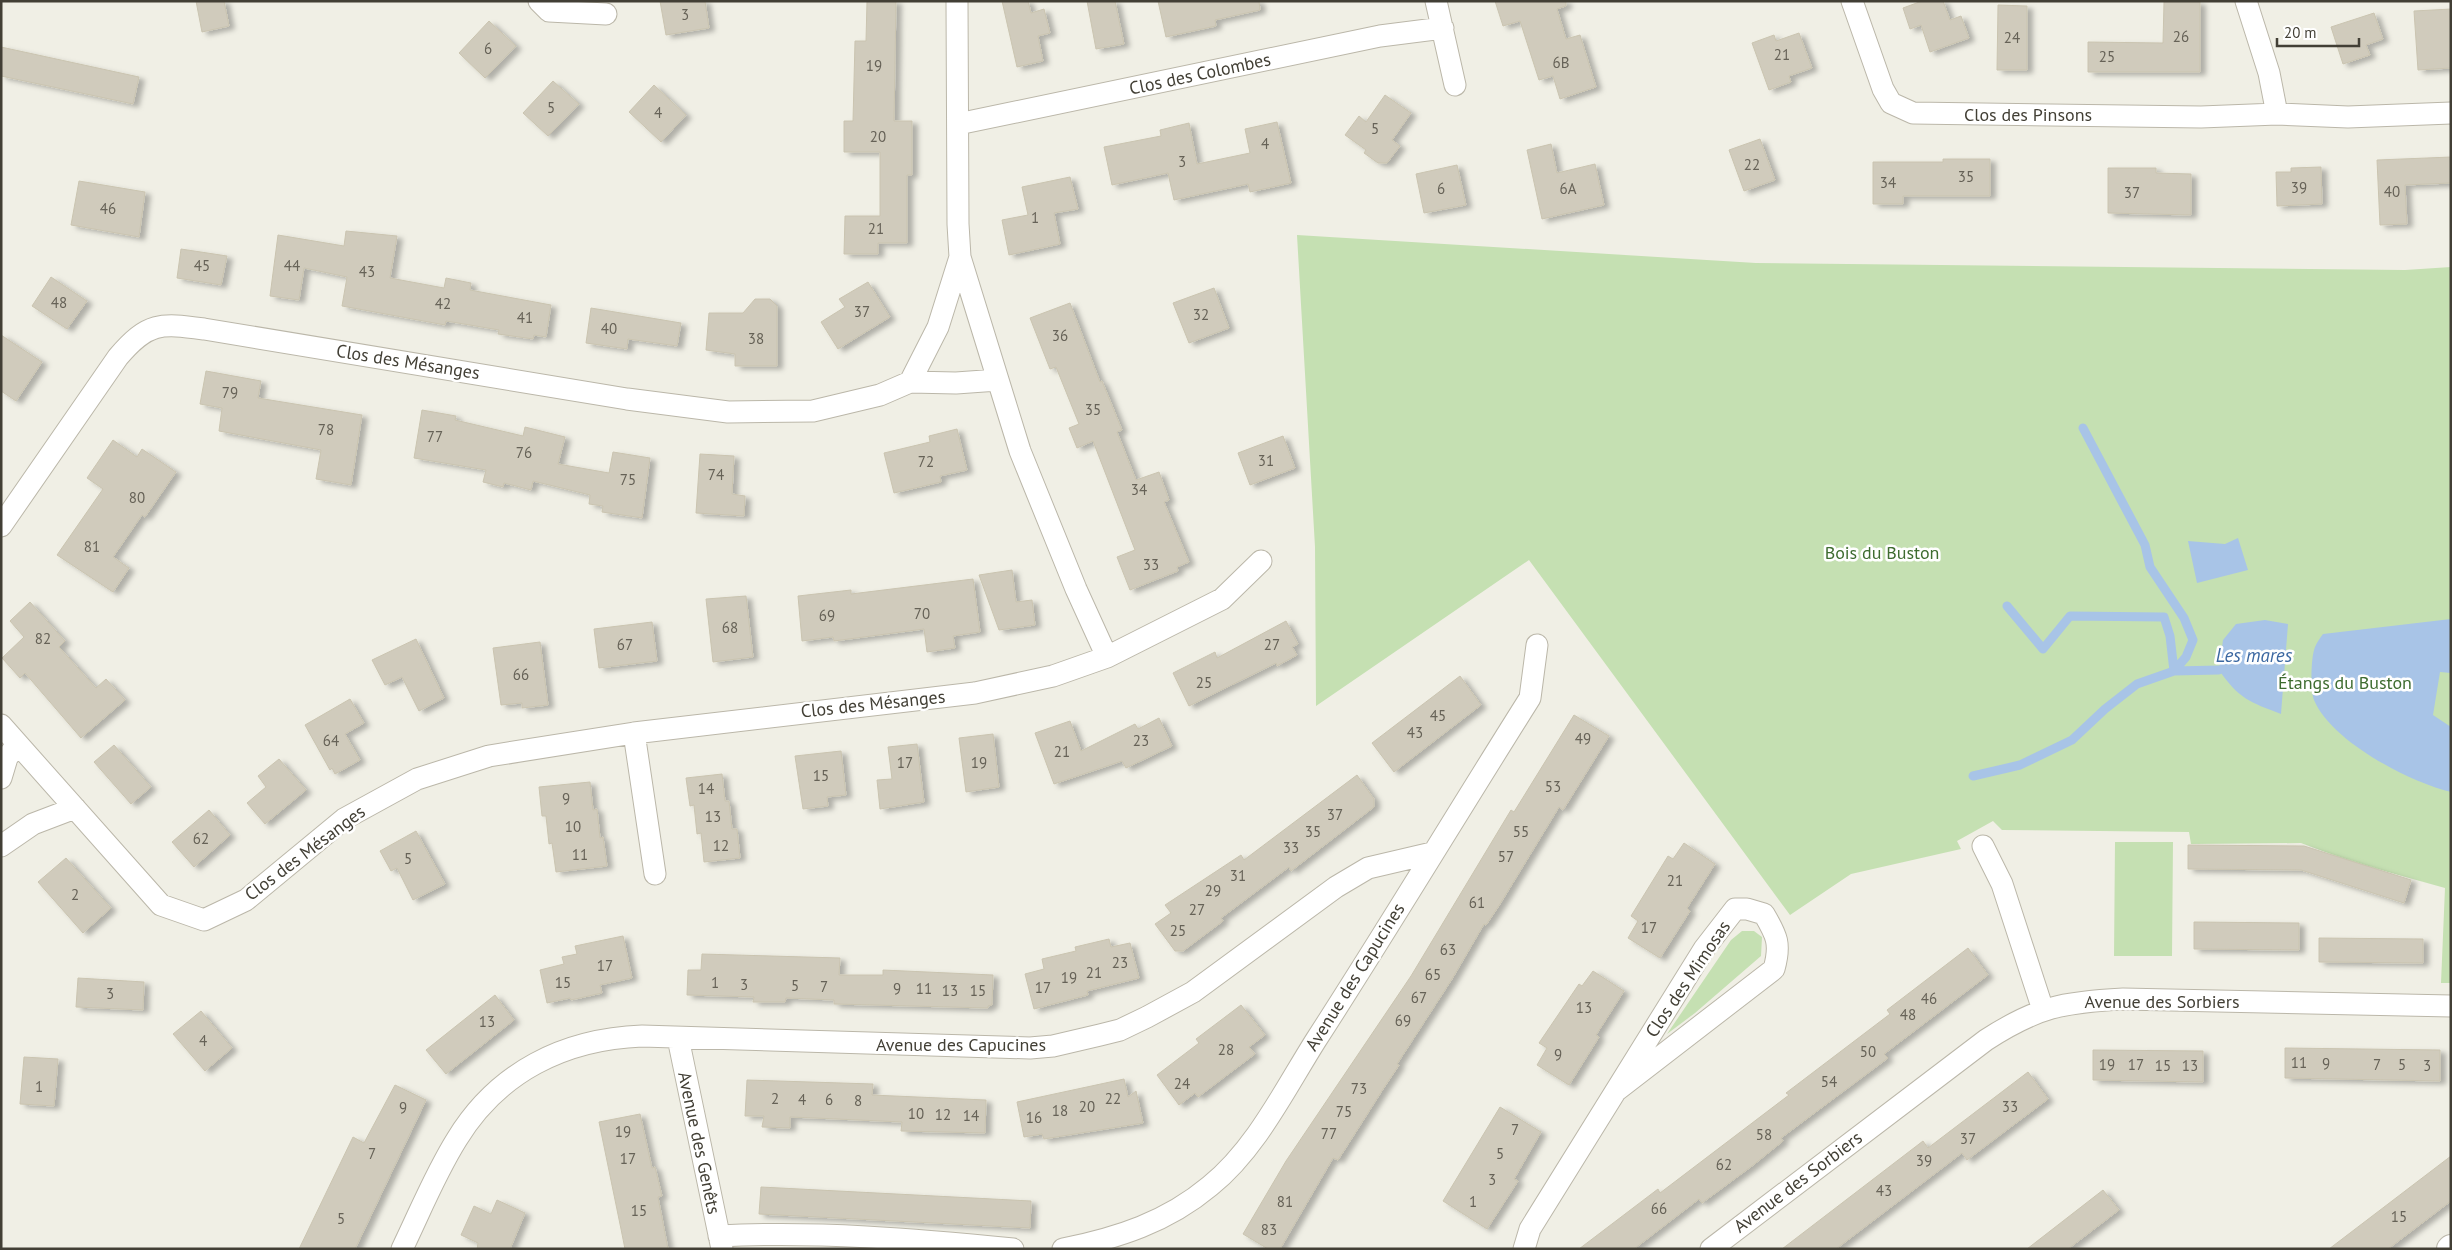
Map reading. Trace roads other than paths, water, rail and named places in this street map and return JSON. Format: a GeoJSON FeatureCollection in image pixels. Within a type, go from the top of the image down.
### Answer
{"type":"FeatureCollection","features":[{"type":"Feature","properties":{"kind":"street"},"geometry":{"type":"LineString","coordinates":[[539,1],[549,10],[606,14]]}},
{"type":"Feature","properties":{"kind":"street"},"geometry":{"type":"LineString","coordinates":[[957,1],[957,174],[960,257],[1024,460],[1076,589],[1107,657]]}},
{"type":"Feature","properties":{"kind":"street"},"geometry":{"type":"LineString","coordinates":[[1436,1],[1455,85]]}},
{"type":"Feature","properties":{"kind":"street","name":"Clos des Pinsons"},"geometry":{"type":"LineString","coordinates":[[1852,1],[1883,89],[1891,103],[1913,113],[2192,117],[2277,114],[2348,116],[2451,113]]}},
{"type":"Feature","properties":{"kind":"street"},"geometry":{"type":"LineString","coordinates":[[2246,1],[2269,73],[2277,114]]}},
{"type":"Feature","properties":{"kind":"street","name":"Clos des Colombes"},"geometry":{"type":"LineString","coordinates":[[958,124],[1380,36],[1443,28]]}},
{"type":"Feature","properties":{"kind":"street"},"geometry":{"type":"LineString","coordinates":[[910,382],[938,327],[960,257]]}},
{"type":"Feature","properties":{"kind":"street","name":"Clos des Mésanges"},"geometry":{"type":"LineString","coordinates":[[1,526],[118,357],[134,338],[150,329],[161,326],[204,329],[627,399],[720,411],[813,411],[880,395],[910,382],[956,384],[998,380]]}},
{"type":"Feature","properties":{"kind":"street","name":"Clos des Mésanges"},"geometry":{"type":"LineString","coordinates":[[1,725],[161,905],[204,920],[246,900],[344,819],[418,779],[489,756],[634,733],[975,693],[1053,676],[1107,657],[1222,599],[1262,561]]}},
{"type":"Feature","properties":{"kind":"street","name":"Avenue des Capucines"},"geometry":{"type":"LineString","coordinates":[[1063,1249],[1119,1235],[1169,1215],[1188,1204],[1227,1171],[1261,1126],[1530,698],[1537,646]]}},
{"type":"Feature","properties":{"kind":"street"},"geometry":{"type":"LineString","coordinates":[[634,733],[654,874]]}},
{"type":"Feature","properties":{"kind":"street"},"geometry":{"type":"LineString","coordinates":[[1,778],[7,758],[17,744]]}},
{"type":"Feature","properties":{"kind":"street"},"geometry":{"type":"LineString","coordinates":[[1,846],[32,824],[76,808]]}},
{"type":"Feature","properties":{"kind":"street"},"geometry":{"type":"LineString","coordinates":[[1983,846],[2002,884],[2043,1010]]}},
{"type":"Feature","properties":{"kind":"street","name":"Avenue des Capucines"},"geometry":{"type":"LineString","coordinates":[[402,1249],[446,1157],[472,1118],[504,1085],[533,1065],[589,1042],[634,1037],[1030,1048],[1079,1041],[1120,1030],[1193,992],[1307,906],[1368,868],[1432,853]]}},
{"type":"Feature","properties":{"kind":"street","name":"Clos des Mimosas"},"geometry":{"type":"LineString","coordinates":[[1524,1249],[1530,1229],[1704,949],[1735,910],[1746,909],[1764,914],[1776,933],[1779,951],[1774,969],[1616,1091]]}},
{"type":"Feature","properties":{"kind":"street","name":"Avenue des Sorbiers"},"geometry":{"type":"LineString","coordinates":[[1712,1249],[1986,1040],[2016,1020],[2043,1010],[2077,1001],[2123,999],[2451,1006]]}},
{"type":"Feature","properties":{"kind":"street","name":"Avenue des Genêts"},"geometry":{"type":"LineString","coordinates":[[678,1038],[720,1243]]}},
{"type":"Feature","properties":{"kind":"street"},"geometry":{"type":"LineString","coordinates":[[720,1243],[772,1233],[956,1243],[1013,1249]]}},
{"type":"Feature","properties":{"kind":"water"},"geometry":{"type":"Polygon","coordinates":[[[2238,538],[2248,570],[2197,583],[2188,541],[2225,544],[2238,538]]]}},
{"type":"Feature","properties":{"kind":"water"},"geometry":{"type":"Polygon","coordinates":[[[2451,619],[2451,673],[2440,672],[2433,715],[2451,727],[2451,792],[2414,779],[2373,758],[2337,730],[2323,715],[2314,700],[2312,673],[2314,651],[2323,634],[2451,619]]]}},
{"type":"Feature","properties":{"kind":"water","name":"Les mares"},"geometry":{"type":"Polygon","coordinates":[[[2265,620],[2288,624],[2281,714],[2239,694],[2219,670],[2223,640],[2236,624],[2265,620]]]}},
{"type":"Feature","properties":{"kind":"waterway"},"geometry":{"type":"LineString","coordinates":[[2083,428],[2145,545],[2150,567],[2184,618],[2193,640],[2186,657],[2174,671]]}},
{"type":"Feature","properties":{"kind":"waterway"},"geometry":{"type":"LineString","coordinates":[[2007,606],[2043,649],[2070,616],[2164,617],[2170,636],[2174,671]]}},
{"type":"Feature","properties":{"kind":"waterway"},"geometry":{"type":"LineString","coordinates":[[1973,776],[2020,765],[2072,740],[2105,709],[2137,684],[2174,671],[2219,670]]}},
{"type":"Feature","properties":{"kind":"park label","name":"Bois du Buston"},"geometry":{"type":"Point","coordinates":[1882,553]}},
{"type":"Feature","properties":{"kind":"park label","name":"Étangs du Buston"},"geometry":{"type":"Point","coordinates":[2345,683]}}]}
